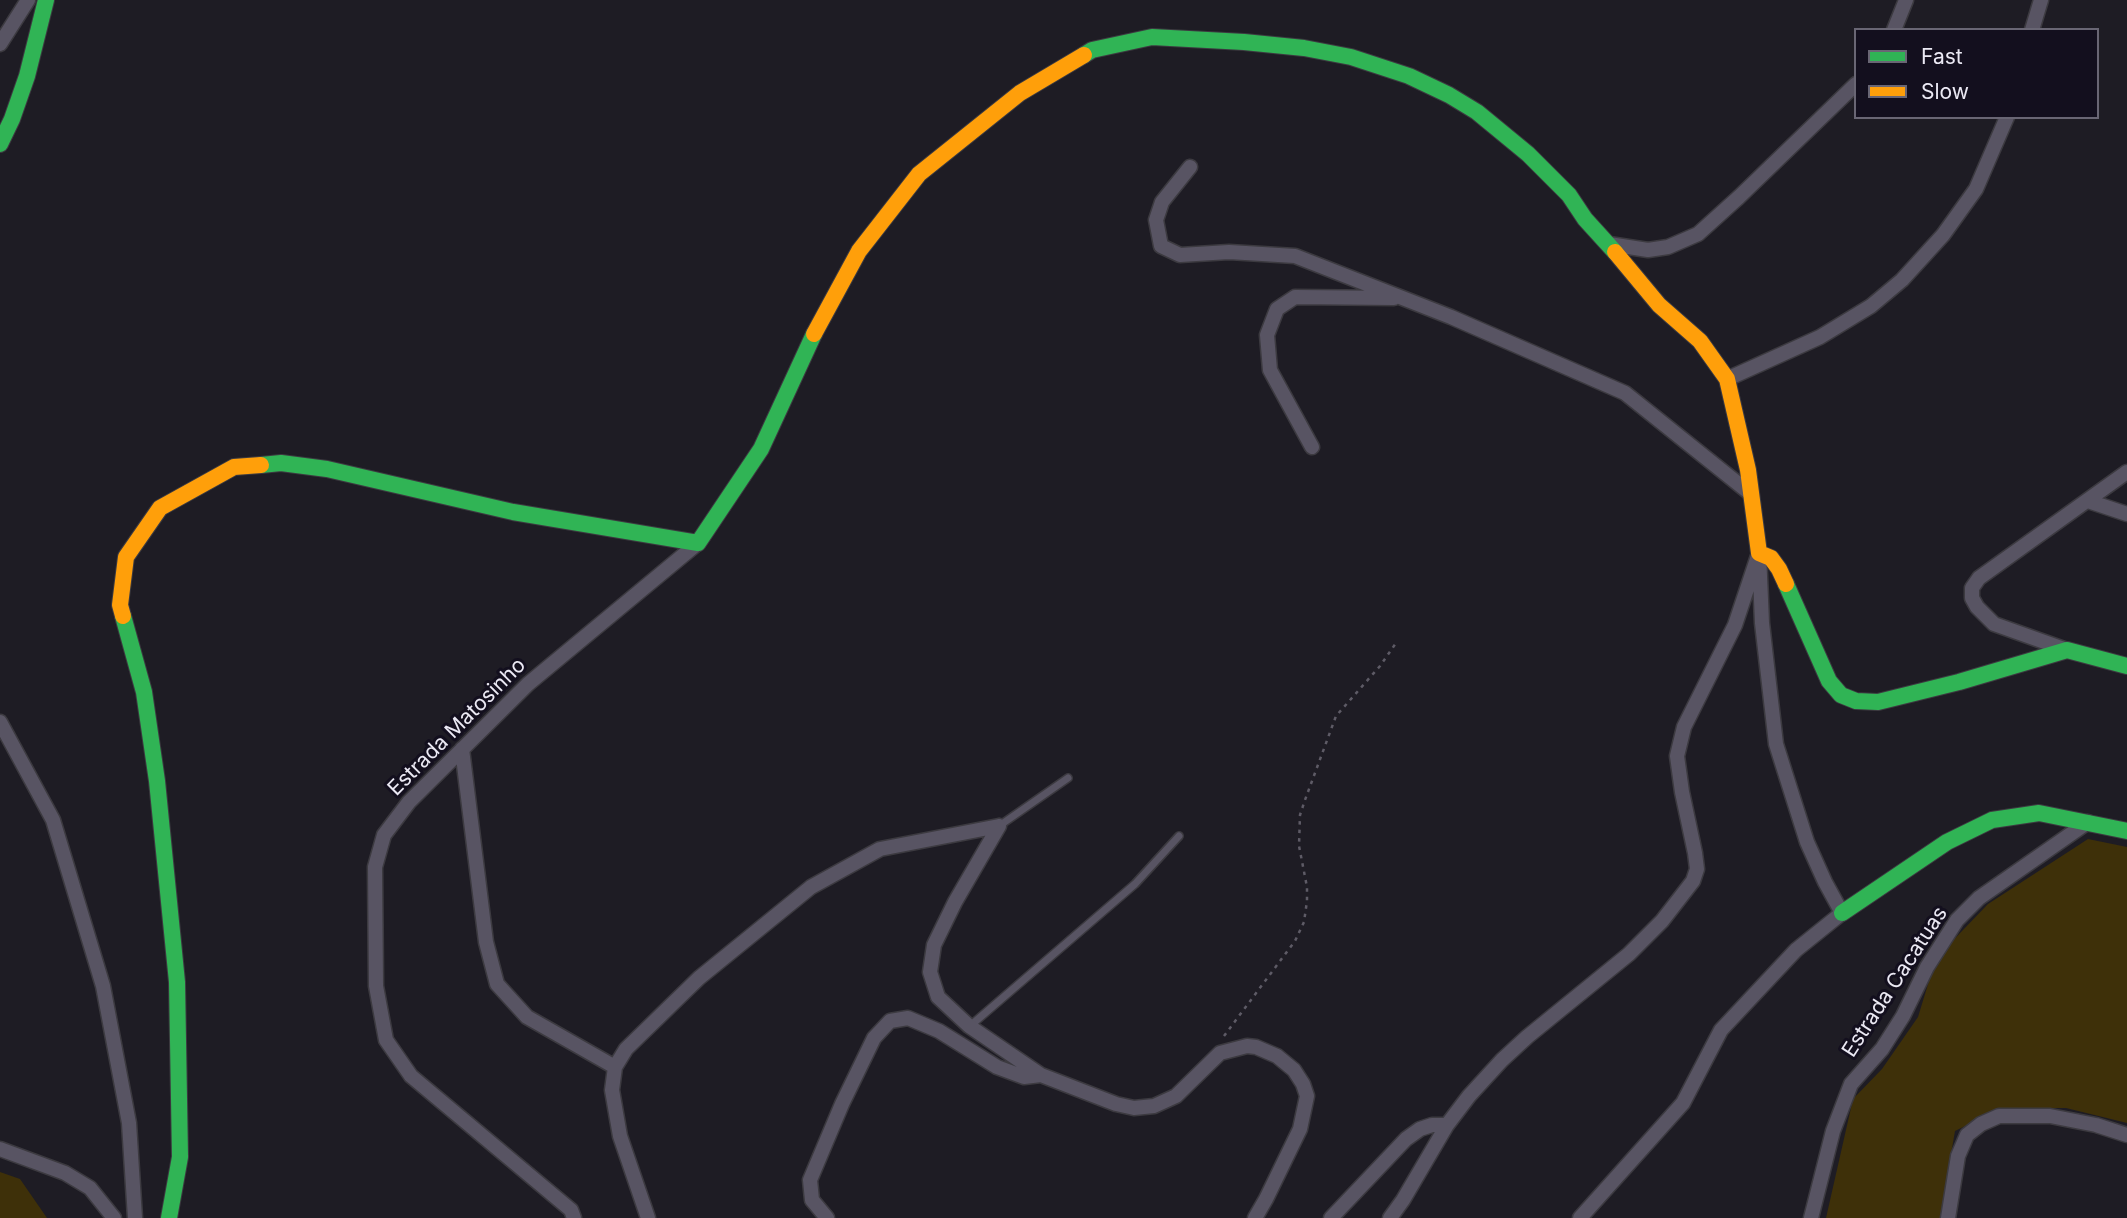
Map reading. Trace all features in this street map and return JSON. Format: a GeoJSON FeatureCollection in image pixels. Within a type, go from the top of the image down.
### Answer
{"type":"FeatureCollection","features":[{"type":"Feature","properties":{"kind":"street"},"geometry":{"type":"LineString","coordinates":[[0,44],[28,0]]}},
{"type":"Feature","properties":{"kind":"street"},"geometry":{"type":"LineString","coordinates":[[0,144],[27,76],[46,0]]}},
{"type":"Feature","properties":{"kind":"street"},"geometry":{"type":"LineString","coordinates":[[1895,28],[1906,0]]}},
{"type":"Feature","properties":{"kind":"street"},"geometry":{"type":"LineString","coordinates":[[2033,28],[2041,0]]}},
{"type":"Feature","properties":{"kind":"street"},"geometry":{"type":"LineString","coordinates":[[169,1218],[180,1157],[177,982],[157,781],[144,692],[120,605],[126,557],[160,508],[234,467],[281,463],[327,469],[513,512],[698,543],[761,449],[818,322],[859,251],[919,174],[1020,93],[1092,50],[1152,37],[1304,48],[1339,55],[1409,76],[1449,95],[1477,112],[1528,154],[1569,195],[1585,219],[1659,305],[1700,341],[1727,379],[1740,430],[1759,553],[1762,623],[1776,744],[1807,842],[1842,913]]}},
{"type":"Feature","properties":{"kind":"street"},"geometry":{"type":"LineString","coordinates":[[1609,244],[1648,250],[1668,247],[1698,234],[1854,86]]}},
{"type":"Feature","properties":{"kind":"street"},"geometry":{"type":"LineString","coordinates":[[1727,379],[1820,337],[1871,306],[1902,280],[1943,235],[1976,189],[2006,119]]}},
{"type":"Feature","properties":{"kind":"street"},"geometry":{"type":"LineString","coordinates":[[1190,167],[1162,202],[1156,220],[1161,246],[1180,255],[1228,252],[1295,257],[1451,317],[1625,393],[1751,494]]}},
{"type":"Feature","properties":{"kind":"street"},"geometry":{"type":"LineString","coordinates":[[1312,447],[1270,370],[1267,335],[1277,309],[1295,297],[1403,298]]}},
{"type":"Feature","properties":{"kind":"street"},"geometry":{"type":"LineString","coordinates":[[2127,472],[1979,578],[1972,588],[1972,598],[1977,607],[1994,624],[2067,650],[2127,666]]}},
{"type":"Feature","properties":{"kind":"street"},"geometry":{"type":"LineString","coordinates":[[2088,500],[2127,514]]}},
{"type":"Feature","properties":{"kind":"street","name":"Estrada Matosinho"},"geometry":{"type":"LineString","coordinates":[[574,1218],[570,1210],[411,1076],[386,1040],[376,986],[375,867],[384,835],[409,802],[528,684],[698,543]]}},
{"type":"Feature","properties":{"kind":"street"},"geometry":{"type":"LineString","coordinates":[[1759,553],[1771,558],[1779,569],[1829,681],[1841,695],[1856,701],[1878,702],[1892,699],[2067,650]]}},
{"type":"Feature","properties":{"kind":"street"},"geometry":{"type":"LineString","coordinates":[[1390,1218],[1447,1125],[1469,1096],[1502,1060],[1629,954],[1662,921],[1693,881],[1697,869],[1682,792],[1678,755],[1684,727],[1735,625],[1759,553]]}},
{"type":"Feature","properties":{"kind":"street"},"geometry":{"type":"LineString","coordinates":[[0,722],[53,820],[103,986],[129,1123],[135,1218]]}},
{"type":"Feature","properties":{"kind":"street"},"geometry":{"type":"LineString","coordinates":[[462,749],[486,942],[497,984],[527,1017],[615,1067]]}},
{"type":"Feature","properties":{"kind":"street"},"geometry":{"type":"LineString","coordinates":[[1580,1218],[1683,1102],[1721,1030],[1796,950],[1842,913],[1947,842],[1992,820],[2039,813],[2127,831]]}},
{"type":"Feature","properties":{"kind":"street","name":"Estrada Cacatuas"},"geometry":{"type":"LineString","coordinates":[[1811,1218],[1833,1131],[1851,1084],[1889,1038],[1927,967],[1957,920],[1979,898],[2088,822]]}},
{"type":"Feature","properties":{"kind":"street"},"geometry":{"type":"LineString","coordinates":[[999,826],[954,902],[934,945],[930,972],[938,997],[969,1026],[1041,1075],[1116,1104],[1134,1108],[1154,1106],[1176,1096],[1220,1053],[1247,1046],[1277,1056],[1294,1070],[1307,1096],[1300,1129],[1255,1218]]}},
{"type":"Feature","properties":{"kind":"street"},"geometry":{"type":"LineString","coordinates":[[648,1218],[620,1136],[612,1090],[615,1067],[626,1049],[699,978],[811,887],[880,849],[999,826]]}},
{"type":"Feature","properties":{"kind":"street"},"geometry":{"type":"LineString","coordinates":[[827,1218],[812,1200],[810,1180],[874,1038],[890,1021],[908,1018],[939,1031],[997,1067],[1024,1077],[1041,1075]]}},
{"type":"Feature","properties":{"kind":"street"},"geometry":{"type":"LineString","coordinates":[[1948,1218],[1958,1156],[1968,1135],[1981,1124],[1999,1116],[2050,1116],[2096,1125],[2127,1135]]}},
{"type":"Feature","properties":{"kind":"street"},"geometry":{"type":"LineString","coordinates":[[1331,1218],[1406,1139],[1420,1129],[1432,1125],[1447,1125]]}},
{"type":"Feature","properties":{"kind":"street"},"geometry":{"type":"LineString","coordinates":[[0,1149],[65,1173],[90,1188],[114,1218]]}},
{"type":"Feature","properties":{"kind":"lane"},"geometry":{"type":"LineString","coordinates":[[999,826],[1068,778]]}},
{"type":"Feature","properties":{"kind":"lane"},"geometry":{"type":"LineString","coordinates":[[969,1026],[1135,884],[1179,836]]}},
{"type":"Feature","properties":{"kind":"path"},"geometry":{"type":"LineString","coordinates":[[1220,1053],[1226,1032],[1290,949],[1304,922],[1307,887],[1299,846],[1300,815],[1336,716],[1380,666],[1396,643]]}},
{"type":"Feature","properties":{"kind":"shaded area"},"geometry":{"type":"Polygon","coordinates":[[[2088,839],[2127,847],[2127,1123],[2066,1108],[2002,1108],[1955,1131],[1940,1218],[1826,1218],[1853,1099],[1882,1069],[1918,1017],[1936,958],[1988,904],[2088,839]]]}},
{"type":"Feature","properties":{"kind":"shaded area"},"geometry":{"type":"Polygon","coordinates":[[[0,1172],[20,1179],[47,1218],[0,1218],[0,1172]]]}},
{"type":"Feature","properties":{"kind":"traffic: fast"},"geometry":{"type":"LineString","coordinates":[[0,144],[27,76],[46,0]]}},
{"type":"Feature","properties":{"kind":"traffic: fast"},"geometry":{"type":"LineString","coordinates":[[1084,55],[1092,50],[1152,37],[1244,42],[1304,48],[1351,57],[1409,76],[1477,112],[1528,154],[1569,195],[1585,219],[1615,252]]}},
{"type":"Feature","properties":{"kind":"traffic: fast"},"geometry":{"type":"LineString","coordinates":[[261,465],[281,463],[327,469],[513,512],[698,543],[761,449],[814,334]]}},
{"type":"Feature","properties":{"kind":"traffic: fast"},"geometry":{"type":"LineString","coordinates":[[1786,584],[1829,681],[1841,695],[1856,701],[1878,702],[1959,682],[2067,650],[2127,666]]}},
{"type":"Feature","properties":{"kind":"traffic: fast"},"geometry":{"type":"LineString","coordinates":[[123,616],[144,692],[157,781],[177,982],[180,1157],[169,1218]]}},
{"type":"Feature","properties":{"kind":"traffic: fast"},"geometry":{"type":"LineString","coordinates":[[1842,913],[1947,842],[1992,820],[2039,813],[2127,831]]}},
{"type":"Feature","properties":{"kind":"traffic: slow"},"geometry":{"type":"LineString","coordinates":[[814,334],[859,251],[919,174],[1020,93],[1084,55]]}},
{"type":"Feature","properties":{"kind":"traffic: slow"},"geometry":{"type":"LineString","coordinates":[[1615,252],[1659,305],[1700,341],[1727,379],[1748,470],[1759,553],[1771,558],[1786,584]]}},
{"type":"Feature","properties":{"kind":"traffic: slow"},"geometry":{"type":"LineString","coordinates":[[123,616],[120,605],[126,557],[160,508],[234,467],[261,465]]}}]}
